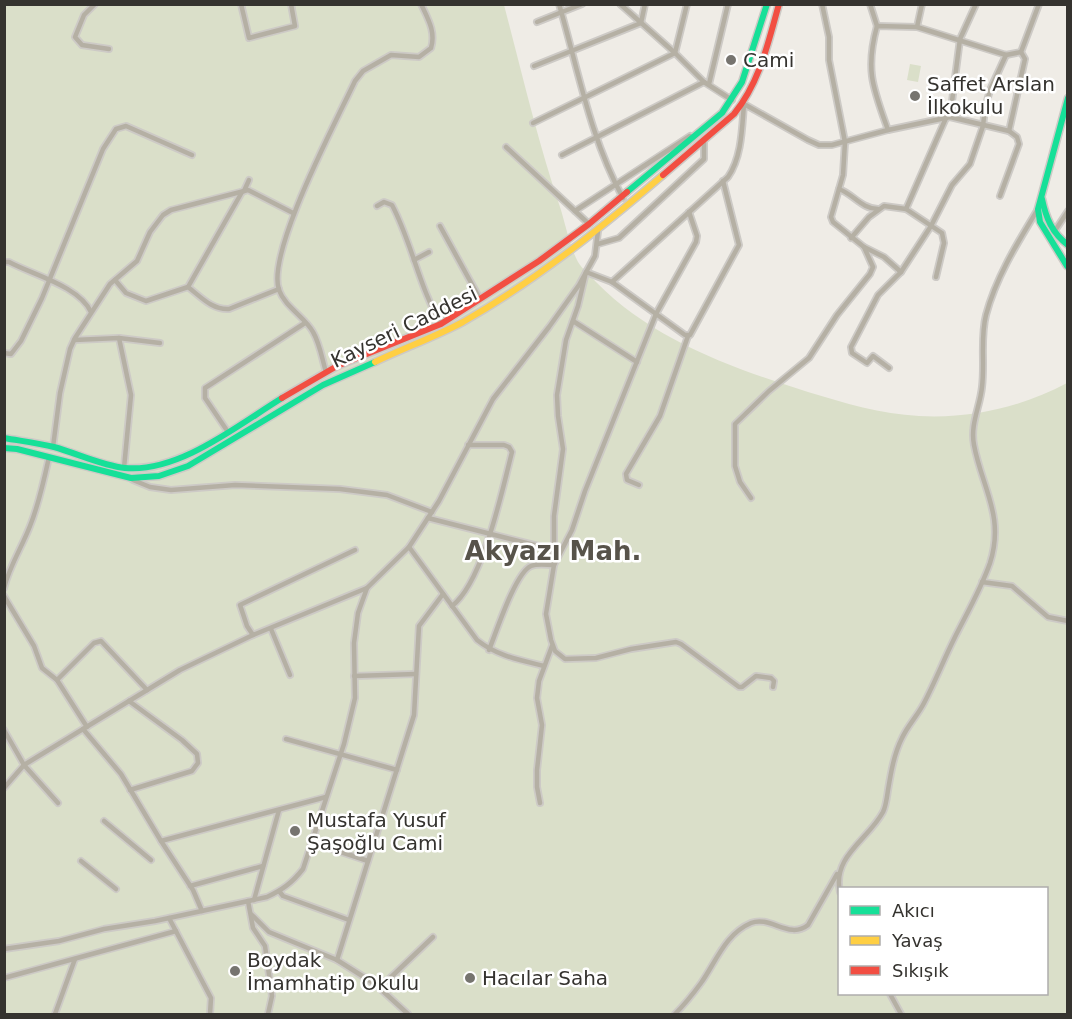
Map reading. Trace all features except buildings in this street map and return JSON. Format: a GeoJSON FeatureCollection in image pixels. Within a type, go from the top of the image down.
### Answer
{"type":"FeatureCollection","features":[{"type":"Feature","properties":{"kind":"main road","name":"Kayseri Caddesi"},"geometry":{"type":"LineString","coordinates":[[4,438],[53,447],[123,468],[165,464],[200,449],[326,372],[405,337],[441,324],[539,261],[589,224],[623,198],[722,113],[732,100],[750,63],[767,4]]}},
{"type":"Feature","properties":{"kind":"main road","name":"Kayseri Caddesi"},"geometry":{"type":"LineString","coordinates":[[4,448],[131,478],[159,476],[188,466],[323,385],[462,322],[548,267],[598,231],[744,104],[759,70],[779,4]]}},
{"type":"Feature","properties":{"kind":"main road"},"geometry":{"type":"LineString","coordinates":[[1067,266],[1040,222],[1038,209],[1068,98]]}},
{"type":"Feature","properties":{"kind":"main road"},"geometry":{"type":"LineString","coordinates":[[1042,198],[1044,214],[1054,232],[1068,245]]}},
{"type":"Feature","properties":{"kind":"main road"},"geometry":{"type":"LineString","coordinates":[[1067,266],[1068,260]]}},
{"type":"Feature","properties":{"kind":"street"},"geometry":{"type":"LineString","coordinates":[[95,4],[84,15],[75,37],[82,45],[109,49]]}},
{"type":"Feature","properties":{"kind":"street"},"geometry":{"type":"LineString","coordinates":[[241,4],[249,38],[295,26],[291,4]]}},
{"type":"Feature","properties":{"kind":"street"},"geometry":{"type":"LineString","coordinates":[[326,372],[313,332],[279,289],[279,268],[293,213],[355,81],[363,71],[391,55],[419,57],[430,48],[432,27],[422,4]]}},
{"type":"Feature","properties":{"kind":"street"},"geometry":{"type":"LineString","coordinates":[[559,4],[597,138],[623,198]]}},
{"type":"Feature","properties":{"kind":"street"},"geometry":{"type":"LineString","coordinates":[[537,22],[582,4]]}},
{"type":"Feature","properties":{"kind":"street"},"geometry":{"type":"LineString","coordinates":[[620,4],[706,83],[732,100]]}},
{"type":"Feature","properties":{"kind":"street"},"geometry":{"type":"LineString","coordinates":[[641,23],[645,4]]}},
{"type":"Feature","properties":{"kind":"street"},"geometry":{"type":"LineString","coordinates":[[533,123],[675,53],[687,4]]}},
{"type":"Feature","properties":{"kind":"street"},"geometry":{"type":"LineString","coordinates":[[562,155],[706,83],[728,4]]}},
{"type":"Feature","properties":{"kind":"street"},"geometry":{"type":"LineString","coordinates":[[822,4],[829,37],[829,60],[845,142],[843,175],[831,217],[833,222],[851,238],[884,257],[901,272]]}},
{"type":"Feature","properties":{"kind":"street"},"geometry":{"type":"LineString","coordinates":[[870,4],[877,26],[871,49],[870,73],[888,130]]}},
{"type":"Feature","properties":{"kind":"street"},"geometry":{"type":"LineString","coordinates":[[917,27],[922,4]]}},
{"type":"Feature","properties":{"kind":"street"},"geometry":{"type":"LineString","coordinates":[[906,209],[948,117],[960,39],[976,4]]}},
{"type":"Feature","properties":{"kind":"street"},"geometry":{"type":"LineString","coordinates":[[1021,52],[1039,4]]}},
{"type":"Feature","properties":{"kind":"street"},"geometry":{"type":"LineString","coordinates":[[534,66],[641,23]]}},
{"type":"Feature","properties":{"kind":"street"},"geometry":{"type":"LineString","coordinates":[[877,26],[917,27],[1006,55],[1021,52]]}},
{"type":"Feature","properties":{"kind":"street"},"geometry":{"type":"LineString","coordinates":[[1010,131],[1025,59],[1021,52]]}},
{"type":"Feature","properties":{"kind":"street"},"geometry":{"type":"LineString","coordinates":[[889,368],[873,356],[867,363],[852,353],[851,348],[878,295],[901,272],[931,226],[952,185],[970,164],[983,126],[990,90],[1006,55]]}},
{"type":"Feature","properties":{"kind":"street"},"geometry":{"type":"LineString","coordinates":[[612,282],[732,171],[741,138],[744,104],[813,142],[832,145],[948,117],[1010,131],[1017,137],[1018,144],[1000,196]]}},
{"type":"Feature","properties":{"kind":"street"},"geometry":{"type":"LineString","coordinates":[[575,211],[710,123]]}},
{"type":"Feature","properties":{"kind":"street"},"geometry":{"type":"LineString","coordinates":[[4,353],[11,354],[21,341],[103,149],[116,129],[126,126],[192,155]]}},
{"type":"Feature","properties":{"kind":"street"},"geometry":{"type":"LineString","coordinates":[[598,244],[619,238],[704,159],[704,140]]}},
{"type":"Feature","properties":{"kind":"street"},"geometry":{"type":"LineString","coordinates":[[506,147],[589,224]]}},
{"type":"Feature","properties":{"kind":"street"},"geometry":{"type":"LineString","coordinates":[[115,280],[126,293],[146,301],[188,287],[249,180]]}},
{"type":"Feature","properties":{"kind":"street"},"geometry":{"type":"LineString","coordinates":[[639,485],[627,480],[626,474],[660,416],[688,336],[693,333],[739,245],[723,181]]}},
{"type":"Feature","properties":{"kind":"street"},"geometry":{"type":"LineString","coordinates":[[839,189],[849,193],[869,208],[881,209]]}},
{"type":"Feature","properties":{"kind":"street"},"geometry":{"type":"LineString","coordinates":[[53,447],[60,393],[74,340],[115,280],[137,261],[150,232],[163,215],[171,210],[248,190],[293,213]]}},
{"type":"Feature","properties":{"kind":"street"},"geometry":{"type":"LineString","coordinates":[[377,206],[384,202],[392,205],[430,305],[441,324]]}},
{"type":"Feature","properties":{"kind":"street"},"geometry":{"type":"LineString","coordinates":[[851,238],[869,217],[884,206],[906,209],[942,233],[944,239],[936,277]]}},
{"type":"Feature","properties":{"kind":"street"},"geometry":{"type":"LineString","coordinates":[[675,1014],[702,982],[730,938],[750,923],[756,921],[790,930],[804,928],[808,925],[848,854],[868,833],[884,811],[896,752],[903,735],[923,705],[990,562],[995,533],[994,508],[973,443],[972,426],[985,368],[986,316],[998,282],[1038,209]]}},
{"type":"Feature","properties":{"kind":"street"},"geometry":{"type":"LineString","coordinates":[[554,565],[572,530],[585,491],[656,314],[696,242],[697,236],[689,212]]}},
{"type":"Feature","properties":{"kind":"street"},"geometry":{"type":"LineString","coordinates":[[1054,232],[1068,212]]}},
{"type":"Feature","properties":{"kind":"street"},"geometry":{"type":"LineString","coordinates":[[440,226],[480,299]]}},
{"type":"Feature","properties":{"kind":"street"},"geometry":{"type":"LineString","coordinates":[[4,789],[24,765],[180,670],[253,635],[367,588],[409,548],[432,512],[493,399],[549,327],[586,272],[595,256],[598,231]]}},
{"type":"Feature","properties":{"kind":"street"},"geometry":{"type":"LineString","coordinates":[[751,498],[740,482],[735,465],[735,424],[769,391],[809,358],[818,346],[837,315],[872,271],[873,263],[864,247]]}},
{"type":"Feature","properties":{"kind":"street"},"geometry":{"type":"LineString","coordinates":[[414,260],[429,252]]}},
{"type":"Feature","properties":{"kind":"street"},"geometry":{"type":"LineString","coordinates":[[4,262],[49,280],[82,298],[91,312]]}},
{"type":"Feature","properties":{"kind":"street"},"geometry":{"type":"LineString","coordinates":[[586,272],[612,282],[688,336]]}},
{"type":"Feature","properties":{"kind":"street"},"geometry":{"type":"LineString","coordinates":[[586,272],[566,340],[557,395],[563,449],[554,516],[554,565],[546,614],[552,646],[560,656],[565,658],[596,658],[631,648],[678,643],[739,687],[756,676],[771,678],[774,681],[773,687]]}},
{"type":"Feature","properties":{"kind":"street"},"geometry":{"type":"LineString","coordinates":[[188,287],[212,305],[223,309],[230,309],[279,289]]}},
{"type":"Feature","properties":{"kind":"street"},"geometry":{"type":"LineString","coordinates":[[573,321],[637,362]]}},
{"type":"Feature","properties":{"kind":"street"},"geometry":{"type":"LineString","coordinates":[[228,432],[205,398],[205,388],[305,323]]}},
{"type":"Feature","properties":{"kind":"street"},"geometry":{"type":"LineString","coordinates":[[74,340],[119,338],[160,343]]}},
{"type":"Feature","properties":{"kind":"street"},"geometry":{"type":"LineString","coordinates":[[119,338],[131,395],[123,468]]}},
{"type":"Feature","properties":{"kind":"street"},"geometry":{"type":"LineString","coordinates":[[452,606],[466,592],[490,534],[512,452],[504,445],[468,445]]}},
{"type":"Feature","properties":{"kind":"street"},"geometry":{"type":"LineString","coordinates":[[4,588],[9,571],[30,526],[49,457]]}},
{"type":"Feature","properties":{"kind":"street"},"geometry":{"type":"LineString","coordinates":[[131,478],[150,487],[171,490],[235,485],[340,489],[387,495],[432,512]]}},
{"type":"Feature","properties":{"kind":"street"},"geometry":{"type":"LineString","coordinates":[[428,518],[554,550]]}},
{"type":"Feature","properties":{"kind":"street"},"geometry":{"type":"LineString","coordinates":[[409,548],[477,640],[489,650],[506,657],[544,666]]}},
{"type":"Feature","properties":{"kind":"street"},"geometry":{"type":"LineString","coordinates":[[253,635],[247,626],[240,605],[355,550]]}},
{"type":"Feature","properties":{"kind":"street"},"geometry":{"type":"LineString","coordinates":[[489,650],[514,587],[523,572],[537,564],[554,565]]}},
{"type":"Feature","properties":{"kind":"street"},"geometry":{"type":"LineString","coordinates":[[982,582],[1012,586],[1048,617],[1068,621]]}},
{"type":"Feature","properties":{"kind":"street"},"geometry":{"type":"LineString","coordinates":[[4,949],[59,941],[104,929],[251,900],[279,891],[294,880],[303,869],[340,755],[355,698],[358,613],[367,588]]}},
{"type":"Feature","properties":{"kind":"street"},"geometry":{"type":"LineString","coordinates":[[337,960],[414,715],[419,626],[443,594]]}},
{"type":"Feature","properties":{"kind":"street"},"geometry":{"type":"LineString","coordinates":[[4,596],[34,646],[42,668],[57,680],[85,728],[121,774],[160,841],[190,886],[202,911]]}},
{"type":"Feature","properties":{"kind":"street"},"geometry":{"type":"LineString","coordinates":[[271,629],[290,675]]}},
{"type":"Feature","properties":{"kind":"street"},"geometry":{"type":"LineString","coordinates":[[57,680],[94,643],[101,641],[147,690]]}},
{"type":"Feature","properties":{"kind":"street"},"geometry":{"type":"LineString","coordinates":[[540,803],[537,770],[542,725],[537,698],[539,681],[552,646]]}},
{"type":"Feature","properties":{"kind":"street"},"geometry":{"type":"LineString","coordinates":[[354,676],[416,674]]}},
{"type":"Feature","properties":{"kind":"street"},"geometry":{"type":"LineString","coordinates":[[129,701],[182,740],[197,754],[199,759],[192,771],[130,790]]}},
{"type":"Feature","properties":{"kind":"street"},"geometry":{"type":"LineString","coordinates":[[4,730],[24,765],[58,803]]}},
{"type":"Feature","properties":{"kind":"street"},"geometry":{"type":"LineString","coordinates":[[286,739],[397,770]]}},
{"type":"Feature","properties":{"kind":"street"},"geometry":{"type":"LineString","coordinates":[[160,841],[326,797]]}},
{"type":"Feature","properties":{"kind":"street"},"geometry":{"type":"LineString","coordinates":[[268,1014],[272,996],[266,952],[251,922],[251,900],[279,809]]}},
{"type":"Feature","properties":{"kind":"street"},"geometry":{"type":"LineString","coordinates":[[104,821],[152,860]]}},
{"type":"Feature","properties":{"kind":"street"},"geometry":{"type":"LineString","coordinates":[[311,842],[368,861]]}},
{"type":"Feature","properties":{"kind":"street"},"geometry":{"type":"LineString","coordinates":[[81,861],[116,889]]}},
{"type":"Feature","properties":{"kind":"street"},"geometry":{"type":"LineString","coordinates":[[190,886],[263,866]]}},
{"type":"Feature","properties":{"kind":"street"},"geometry":{"type":"LineString","coordinates":[[838,872],[838,887]]}},
{"type":"Feature","properties":{"kind":"street"},"geometry":{"type":"LineString","coordinates":[[279,891],[283,896],[350,920]]}},
{"type":"Feature","properties":{"kind":"street"},"geometry":{"type":"LineString","coordinates":[[252,915],[270,932],[337,960],[375,984],[408,1014]]}},
{"type":"Feature","properties":{"kind":"street"},"geometry":{"type":"LineString","coordinates":[[169,918],[211,998],[210,1014]]}},
{"type":"Feature","properties":{"kind":"street"},"geometry":{"type":"LineString","coordinates":[[4,978],[176,931]]}},
{"type":"Feature","properties":{"kind":"street"},"geometry":{"type":"LineString","coordinates":[[375,984],[388,980],[433,937]]}},
{"type":"Feature","properties":{"kind":"street"},"geometry":{"type":"LineString","coordinates":[[55,1014],[75,959]]}},
{"type":"Feature","properties":{"kind":"street"},"geometry":{"type":"LineString","coordinates":[[891,995],[901,1014]]}},
{"type":"Feature","properties":{"kind":"green space"},"geometry":{"type":"Polygon","coordinates":[[[5,5],[504,5],[538,134],[575,256],[596,282],[642,320],[695,350],[751,373],[835,400],[891,413],[938,416],[995,410],[1032,399],[1067,383],[1067,1014],[5,1014],[5,5]]]}},
{"type":"Feature","properties":{"kind":"green space"},"geometry":{"type":"Polygon","coordinates":[[[910,64],[921,66],[918,82],[907,80],[910,64]]]}},
{"type":"Feature","properties":{"kind":"traffic: fast"},"geometry":{"type":"LineString","coordinates":[[627,192],[722,113],[742,82],[767,4]]}},
{"type":"Feature","properties":{"kind":"traffic: fast"},"geometry":{"type":"LineString","coordinates":[[1067,266],[1040,222],[1038,209],[1068,98]]}},
{"type":"Feature","properties":{"kind":"traffic: fast"},"geometry":{"type":"LineString","coordinates":[[1042,199],[1050,225],[1068,245]]}},
{"type":"Feature","properties":{"kind":"traffic: fast"},"geometry":{"type":"LineString","coordinates":[[4,448],[17,449],[131,478],[159,476],[188,466],[323,385],[375,362]]}},
{"type":"Feature","properties":{"kind":"traffic: fast"},"geometry":{"type":"LineString","coordinates":[[4,438],[54,447],[117,467],[145,468],[166,463],[207,445],[282,398]]}},
{"type":"Feature","properties":{"kind":"traffic: slow"},"geometry":{"type":"LineString","coordinates":[[375,362],[442,333],[490,306],[541,272],[663,175]]}},
{"type":"Feature","properties":{"kind":"traffic: jam"},"geometry":{"type":"LineString","coordinates":[[663,175],[734,114],[743,102],[762,62],[779,4]]}},
{"type":"Feature","properties":{"kind":"traffic: jam"},"geometry":{"type":"LineString","coordinates":[[282,398],[337,366],[441,324],[539,261],[627,192]]}},
{"type":"Feature","properties":{"kind":"place","name":"Cami"},"geometry":{"type":"Point","coordinates":[731,60]}},
{"type":"Feature","properties":{"kind":"place","name":"Saffet Arslan İlkokulu"},"geometry":{"type":"Point","coordinates":[915,96]}},
{"type":"Feature","properties":{"kind":"place","name":"Mustafa Yusuf Şaşoğlu Cami"},"geometry":{"type":"Point","coordinates":[295,831]}},
{"type":"Feature","properties":{"kind":"place","name":"Boydak İmamhatip Okulu"},"geometry":{"type":"Point","coordinates":[235,971]}},
{"type":"Feature","properties":{"kind":"place","name":"Hacılar Saha"},"geometry":{"type":"Point","coordinates":[470,978]}},
{"type":"Feature","properties":{"kind":"district","name":"Akyazı Mah."},"geometry":{"type":"Point","coordinates":[553,551]}}]}
